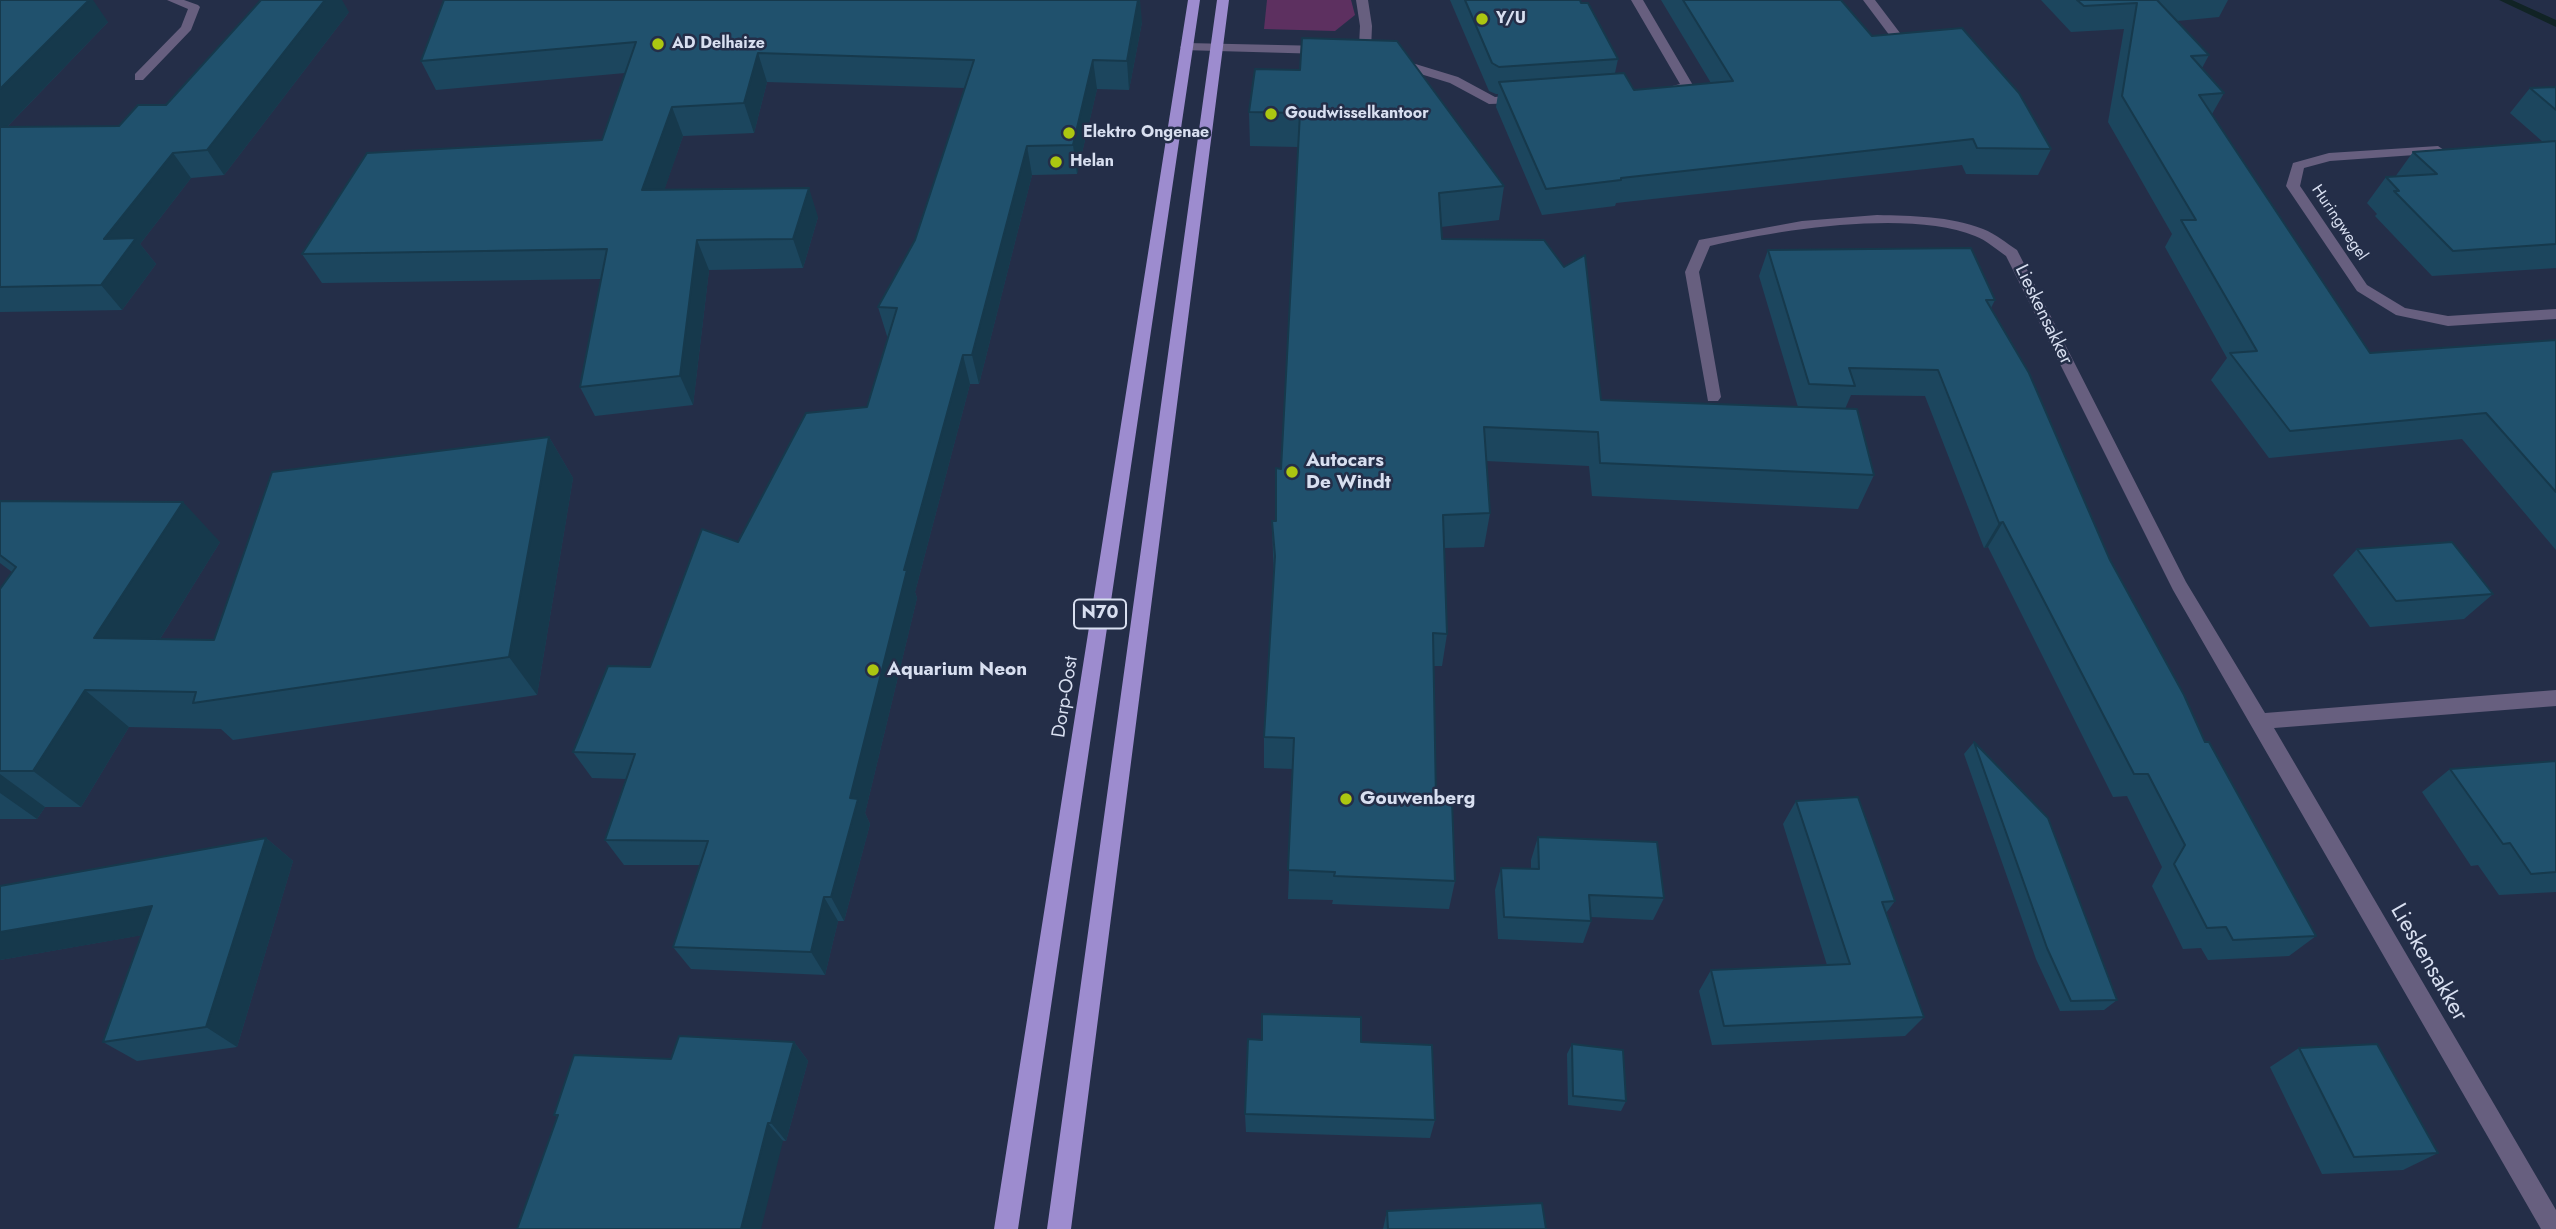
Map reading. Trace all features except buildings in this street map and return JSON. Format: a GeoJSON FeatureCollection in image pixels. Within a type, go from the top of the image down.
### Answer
{"type":"FeatureCollection","features":[{"type":"Feature","properties":{"kind":"main road","name":"Dorp-Oost"},"geometry":{"type":"LineString","coordinates":[[1006,1229],[1194,0]]}},
{"type":"Feature","properties":{"kind":"main road","name":"N70"},"geometry":{"type":"LineString","coordinates":[[1059,1229],[1223,0]]}},
{"type":"Feature","properties":{"kind":"street"},"geometry":{"type":"LineString","coordinates":[[139,77],[187,28],[194,7],[173,0]]}},
{"type":"Feature","properties":{"kind":"street"},"geometry":{"type":"LineString","coordinates":[[1362,0],[1366,26],[1365,50]]}},
{"type":"Feature","properties":{"kind":"street"},"geometry":{"type":"LineString","coordinates":[[1637,0],[1688,87],[1647,90]]}},
{"type":"Feature","properties":{"kind":"street"},"geometry":{"type":"LineString","coordinates":[[1869,0],[1894,33]]}},
{"type":"Feature","properties":{"kind":"street"},"geometry":{"type":"LineString","coordinates":[[1186,47],[1365,50],[1454,80],[1493,101],[1535,98]]}},
{"type":"Feature","properties":{"kind":"street","name":"Huringwegel"},"geometry":{"type":"LineString","coordinates":[[2448,150],[2329,157],[2298,166],[2293,186],[2362,288],[2401,312],[2448,321],[2556,314]]}},
{"type":"Feature","properties":{"kind":"street","name":"Lieskensakker"},"geometry":{"type":"LineString","coordinates":[[1713,397],[1692,271],[1704,243],[1741,233],[1867,220],[1937,223],[1979,232],[2012,253],[2179,585],[2554,1229]]}},
{"type":"Feature","properties":{"kind":"street"},"geometry":{"type":"LineString","coordinates":[[2260,720],[2556,698]]}},
{"type":"Feature","properties":{"kind":"shaded area"},"geometry":{"type":"Polygon","coordinates":[[[1267,0],[1351,0],[1355,15],[1335,31],[1264,29],[1267,0]]]}},
{"type":"Feature","properties":{"kind":"waterway"},"geometry":{"type":"LineString","coordinates":[[2504,0],[2556,24]]}},
{"type":"Feature","properties":{"kind":"place","name":"Y/U"},"geometry":{"type":"Point","coordinates":[1482,19]}},
{"type":"Feature","properties":{"kind":"place","name":"AD Delhaize"},"geometry":{"type":"Point","coordinates":[658,44]}},
{"type":"Feature","properties":{"kind":"place","name":"Goudwisselkantoor"},"geometry":{"type":"Point","coordinates":[1271,114]}},
{"type":"Feature","properties":{"kind":"place","name":"Elektro Ongenae"},"geometry":{"type":"Point","coordinates":[1069,133]}},
{"type":"Feature","properties":{"kind":"place","name":"Helan"},"geometry":{"type":"Point","coordinates":[1056,162]}},
{"type":"Feature","properties":{"kind":"place","name":"Autocars De Windt"},"geometry":{"type":"Point","coordinates":[1292,472]}},
{"type":"Feature","properties":{"kind":"place","name":"Aquarium Neon"},"geometry":{"type":"Point","coordinates":[873,670]}},
{"type":"Feature","properties":{"kind":"place","name":"Gouwenberg"},"geometry":{"type":"Point","coordinates":[1346,799]}}]}
